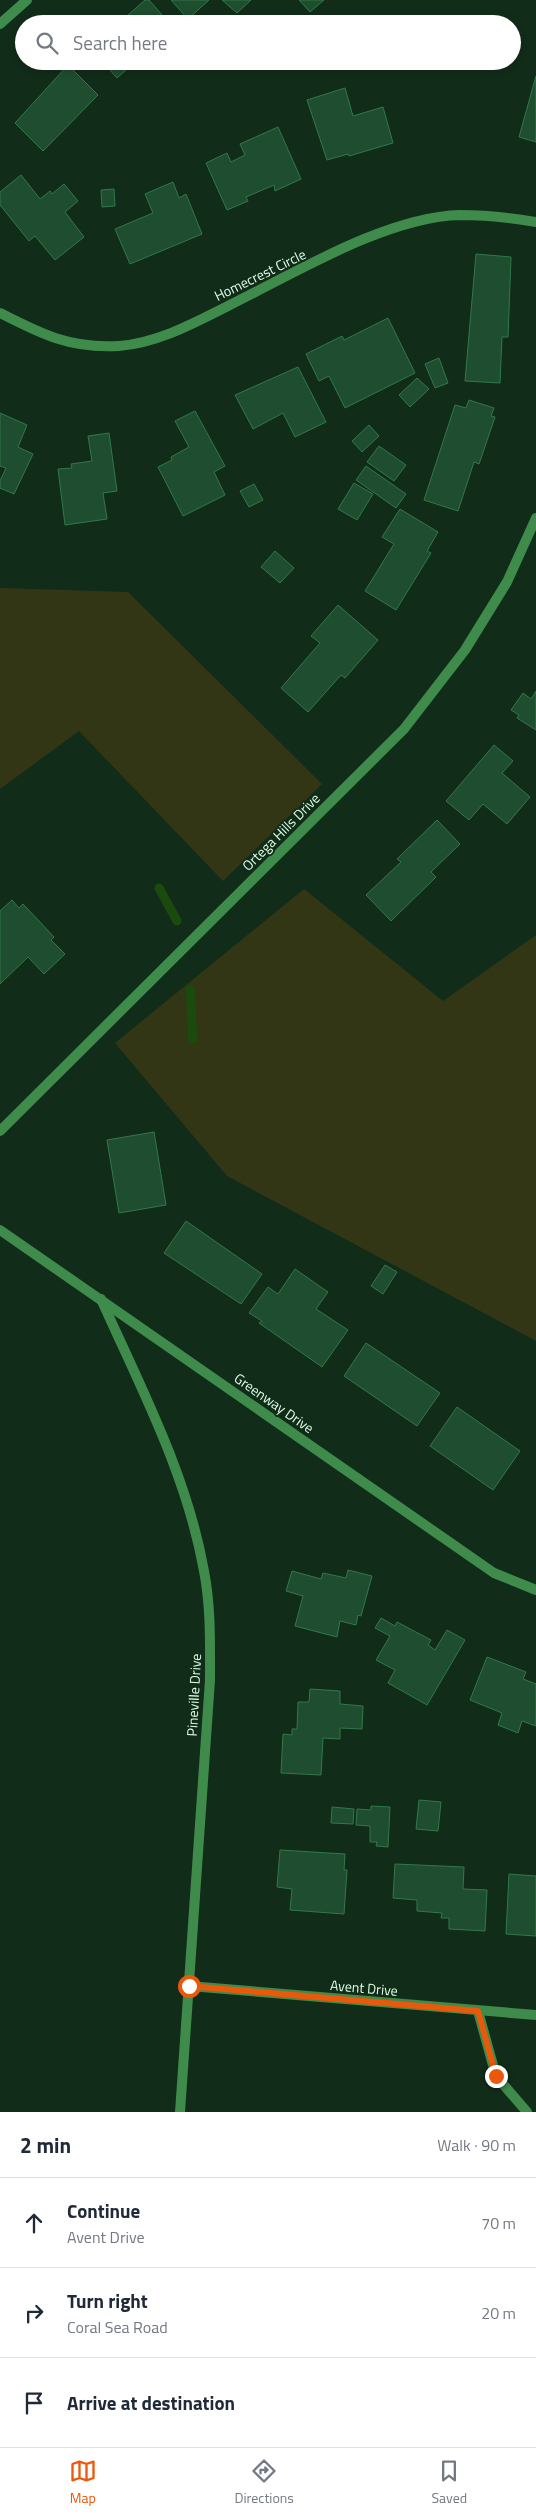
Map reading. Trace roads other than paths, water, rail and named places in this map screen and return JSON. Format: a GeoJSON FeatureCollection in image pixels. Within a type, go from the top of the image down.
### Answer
{"type":"FeatureCollection","features":[{"type":"Feature","properties":{"kind":"street"},"geometry":{"type":"LineString","coordinates":[[0,24],[27,0]]}},
{"type":"Feature","properties":{"kind":"street","name":"Homecrest Circle"},"geometry":{"type":"LineString","coordinates":[[0,313],[45,336],[73,343],[120,346],[157,338],[191,324],[354,244],[409,224],[460,215],[536,222]]}},
{"type":"Feature","properties":{"kind":"street","name":"Ortega Hills Drive"},"geometry":{"type":"LineString","coordinates":[[0,1131],[404,729],[465,650],[507,582],[536,518]]}},
{"type":"Feature","properties":{"kind":"street","name":"Greenway Drive"},"geometry":{"type":"LineString","coordinates":[[0,1230],[494,1573],[536,1590]]}},
{"type":"Feature","properties":{"kind":"street","name":"Pineville Drive"},"geometry":{"type":"LineString","coordinates":[[101,1300],[176,1468],[192,1518],[205,1572],[210,1631],[210,1680],[180,2112]]}},
{"type":"Feature","properties":{"kind":"street","name":"Avent Drive"},"geometry":{"type":"LineString","coordinates":[[189,1986],[536,2015]]}},
{"type":"Feature","properties":{"kind":"street"},"geometry":{"type":"LineString","coordinates":[[478,2011],[496,2076],[527,2112]]}},
{"type":"Feature","properties":{"kind":"waterway"},"geometry":{"type":"LineString","coordinates":[[159,888],[177,921]]}},
{"type":"Feature","properties":{"kind":"waterway"},"geometry":{"type":"LineString","coordinates":[[190,989],[193,1039]]}}]}
